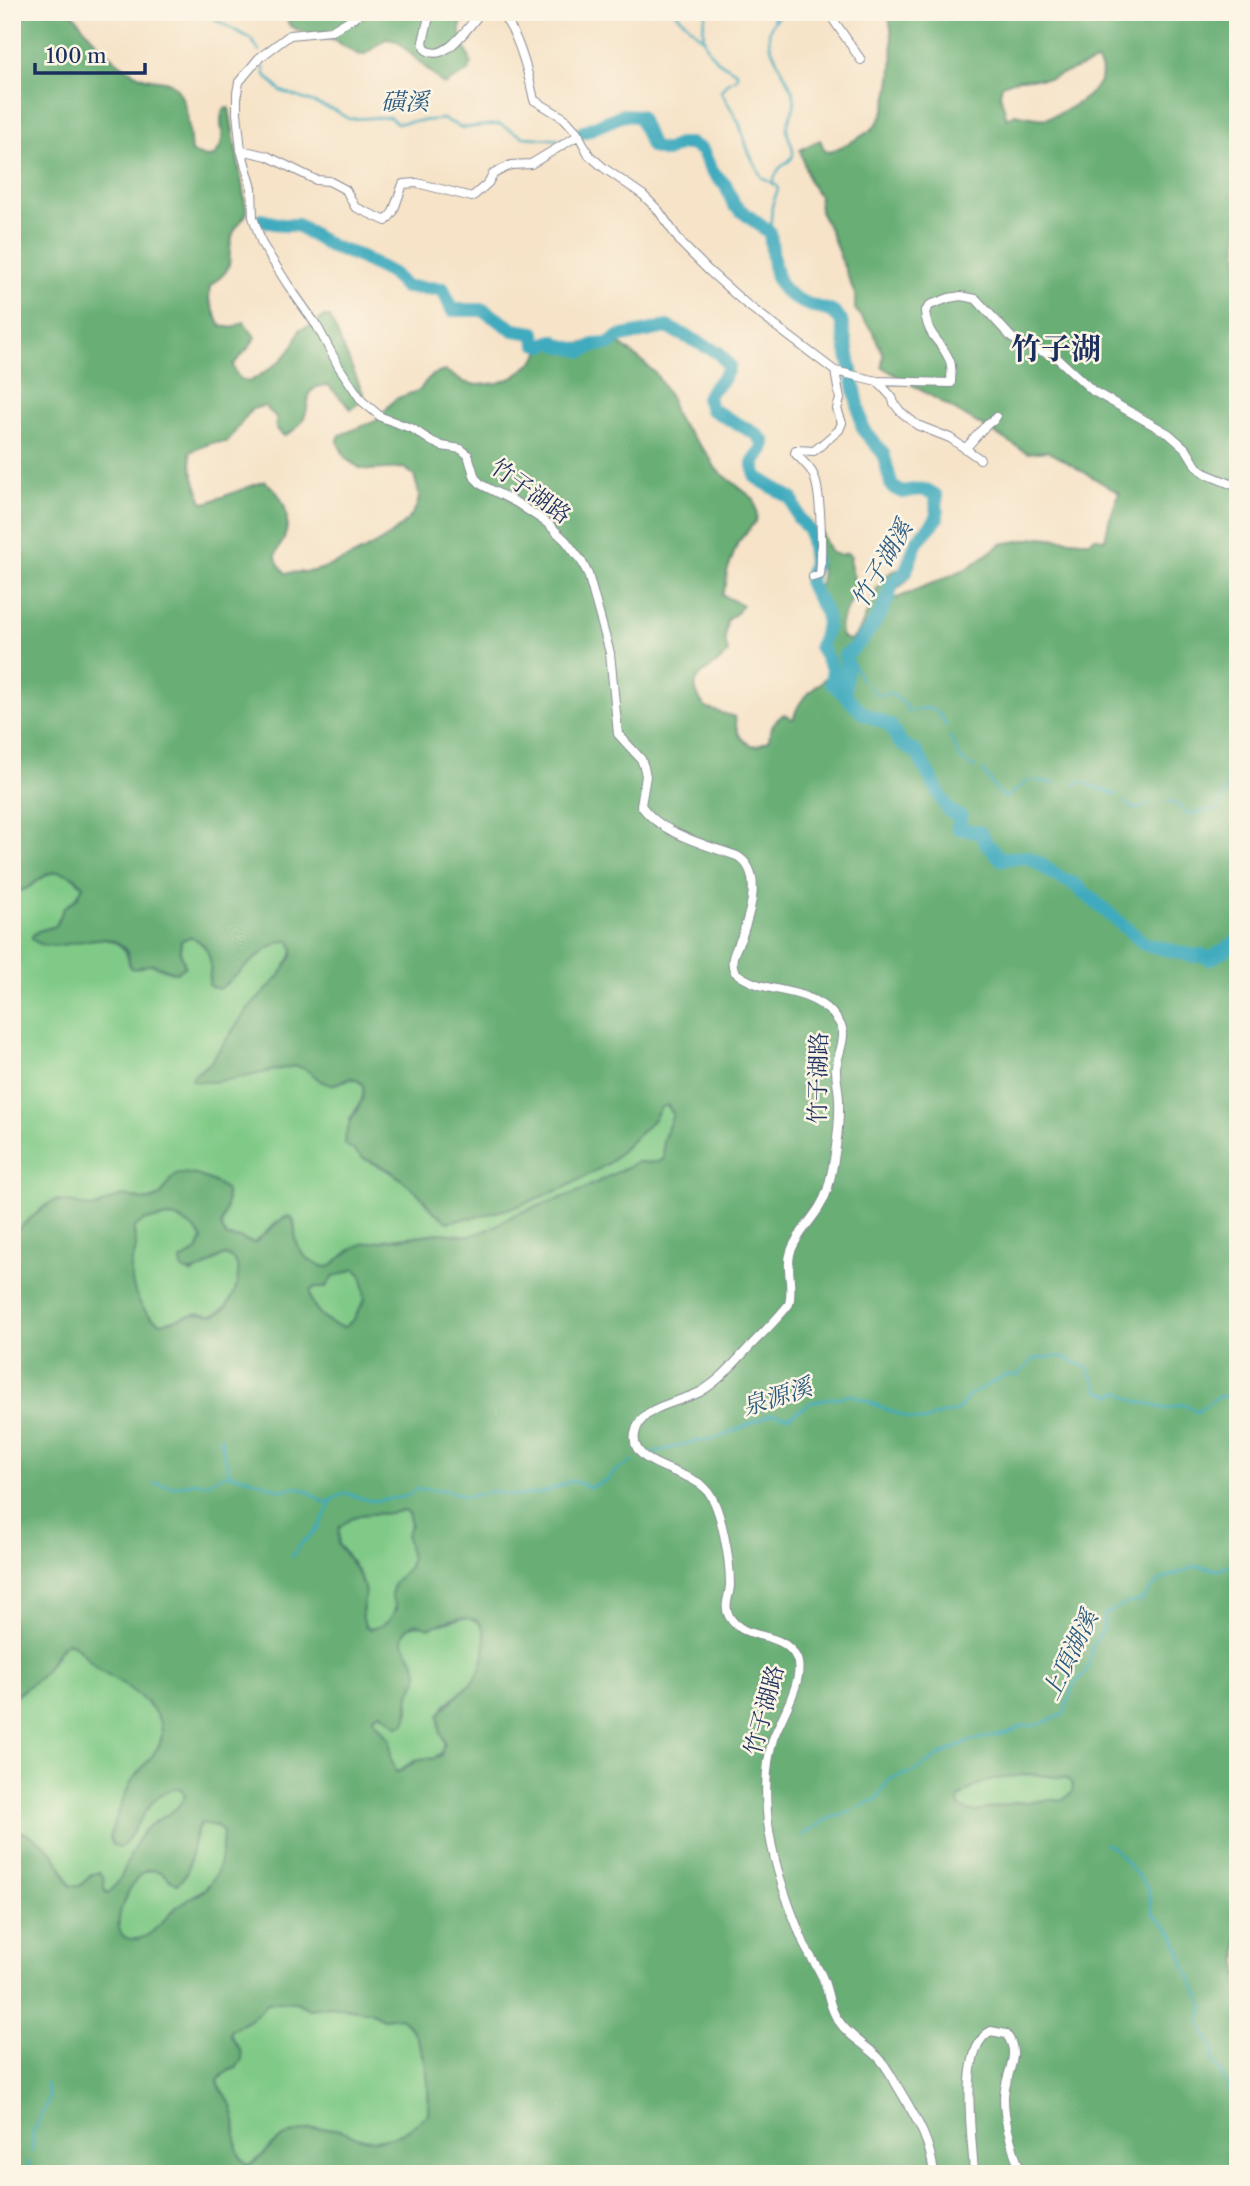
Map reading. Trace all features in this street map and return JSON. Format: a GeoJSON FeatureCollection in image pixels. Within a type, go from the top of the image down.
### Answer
{"type":"FeatureCollection","features":[{"type":"Feature","properties":{"kind":"street","name":"竹子湖路"},"geometry":{"type":"LineString","coordinates":[[363,12],[331,31],[290,36],[259,58],[244,74],[237,93],[241,150],[252,188],[253,217],[262,244],[317,326],[339,367],[362,401],[381,417],[412,429],[442,446],[461,449],[468,455],[475,478],[482,485],[517,503],[547,523],[566,541],[582,562],[588,574],[610,653],[618,734],[641,759],[644,767],[646,776],[641,804],[646,812],[676,833],[737,856],[749,867],[752,876],[750,905],[732,962],[735,972],[751,982],[805,995],[831,1012],[842,1028],[842,1045],[836,1066],[839,1102],[837,1129],[830,1177],[822,1200],[791,1252],[789,1265],[793,1292],[789,1304],[725,1374],[700,1392],[650,1412],[635,1432],[634,1443],[640,1455],[647,1460],[691,1477],[707,1490],[716,1506],[730,1580],[726,1606],[734,1623],[750,1633],[778,1639],[795,1654],[798,1662],[797,1674],[791,1699],[774,1737],[767,1775],[769,1830],[777,1867],[804,1945],[823,1979],[834,2014],[845,2030],[880,2059],[890,2074],[922,2126],[934,2174]]}},
{"type":"Feature","properties":{"kind":"street"},"geometry":{"type":"LineString","coordinates":[[430,12],[423,42],[425,49],[440,54],[462,36],[481,12]]}},
{"type":"Feature","properties":{"kind":"street"},"geometry":{"type":"LineString","coordinates":[[499,12],[510,27],[530,78],[534,100],[564,118],[579,135],[589,155],[643,195],[658,210],[682,244],[708,270],[745,303],[835,371],[877,381],[951,383],[949,358],[933,338],[926,323],[925,312],[930,305],[949,298],[961,296],[976,299],[1013,338],[1026,346],[1055,356],[1093,391],[1168,434],[1186,449],[1197,467],[1206,474],[1238,487]]}},
{"type":"Feature","properties":{"kind":"street"},"geometry":{"type":"LineString","coordinates":[[828,12],[861,60]]}},
{"type":"Feature","properties":{"kind":"street"},"geometry":{"type":"LineString","coordinates":[[241,150],[267,156],[316,180],[329,181],[346,190],[355,207],[386,221],[393,212],[403,184],[416,183],[472,197],[488,183],[493,174],[511,165],[531,164],[579,135]]}},
{"type":"Feature","properties":{"kind":"street"},"geometry":{"type":"LineString","coordinates":[[813,577],[820,575],[822,560],[817,484],[812,471],[795,453],[796,450],[814,451],[839,430],[842,423],[837,410],[840,399],[835,371]]}},
{"type":"Feature","properties":{"kind":"street"},"geometry":{"type":"LineString","coordinates":[[877,381],[892,397],[900,411],[917,425],[950,438],[980,459]]}},
{"type":"Feature","properties":{"kind":"street"},"geometry":{"type":"LineString","coordinates":[[965,449],[996,417]]}},
{"type":"Feature","properties":{"kind":"street"},"geometry":{"type":"LineString","coordinates":[[974,2174],[970,2127],[971,2074],[979,2039],[991,2031],[1006,2034],[1014,2052],[1004,2098],[1008,2132],[1021,2174]]}},
{"type":"Feature","properties":{"kind":"green space"},"geometry":{"type":"Polygon","coordinates":[[[12,12],[72,12],[95,41],[123,66],[143,77],[174,85],[186,111],[191,152],[206,157],[214,156],[221,143],[222,115],[224,109],[229,108],[247,213],[233,233],[228,268],[210,286],[209,299],[220,325],[232,328],[244,322],[255,337],[233,365],[235,371],[240,378],[249,382],[286,355],[300,329],[313,325],[323,317],[330,317],[365,398],[351,409],[328,385],[317,387],[309,393],[306,413],[300,424],[284,436],[276,428],[276,417],[264,406],[252,409],[227,442],[211,443],[190,452],[192,471],[202,502],[206,503],[264,481],[277,492],[286,515],[284,539],[276,554],[280,567],[286,573],[314,571],[331,565],[394,532],[415,509],[419,496],[414,475],[404,468],[369,470],[346,459],[337,441],[340,435],[376,421],[395,399],[420,390],[428,379],[437,373],[446,371],[463,382],[478,385],[498,383],[514,377],[534,361],[542,350],[551,345],[605,339],[620,344],[656,374],[672,401],[673,411],[680,423],[709,456],[716,469],[754,499],[756,521],[738,542],[722,595],[742,605],[738,612],[727,620],[725,640],[728,653],[700,675],[695,688],[706,708],[735,717],[736,727],[743,740],[757,746],[769,740],[773,725],[784,714],[794,718],[804,698],[832,671],[818,646],[825,618],[815,597],[820,585],[821,568],[814,547],[814,531],[821,532],[831,553],[847,553],[851,556],[855,589],[840,630],[842,637],[850,641],[864,621],[879,584],[887,575],[897,570],[910,570],[912,573],[892,595],[895,599],[968,568],[1001,544],[1041,537],[1090,541],[1095,537],[1105,540],[1119,493],[1048,451],[1028,453],[882,367],[883,354],[873,332],[855,309],[855,295],[820,212],[819,196],[809,181],[800,150],[820,140],[825,151],[830,152],[864,135],[880,119],[892,72],[892,38],[887,12],[1238,12],[1238,185],[1231,195],[1238,199],[1238,2174],[12,2174],[12,1830],[32,1837],[50,1849],[71,1886],[80,1886],[91,1875],[99,1872],[103,1877],[105,1892],[108,1893],[119,1880],[144,1831],[177,1807],[185,1795],[180,1788],[161,1795],[147,1809],[125,1844],[119,1848],[113,1845],[110,1837],[128,1789],[160,1743],[162,1731],[152,1709],[132,1690],[95,1667],[77,1647],[68,1642],[61,1647],[40,1677],[12,1698],[12,1234],[51,1202],[67,1202],[93,1208],[120,1196],[151,1200],[162,1193],[173,1177],[178,1174],[192,1174],[225,1189],[226,1204],[221,1227],[227,1237],[254,1243],[283,1218],[291,1217],[300,1250],[318,1265],[329,1267],[362,1244],[439,1233],[470,1236],[490,1229],[514,1215],[580,1191],[637,1162],[661,1161],[664,1158],[663,1141],[673,1114],[668,1105],[661,1107],[654,1119],[608,1164],[566,1187],[518,1206],[448,1222],[390,1170],[363,1158],[345,1144],[348,1128],[362,1100],[363,1085],[358,1081],[350,1078],[330,1084],[294,1066],[211,1082],[192,1080],[193,1076],[210,1063],[248,1009],[278,978],[292,956],[290,941],[263,952],[218,989],[210,986],[210,959],[203,945],[195,939],[186,938],[181,941],[180,951],[185,966],[177,973],[152,964],[131,968],[127,952],[118,943],[107,939],[54,946],[42,945],[32,939],[38,931],[56,926],[64,908],[77,898],[83,886],[70,875],[50,873],[20,891],[12,891],[12,12]],[[1097,61],[1049,79],[1019,79],[1002,85],[1000,94],[1007,119],[1015,114],[1047,118],[1077,104],[1087,96],[1101,79],[1102,70],[1097,61]],[[171,1217],[146,1220],[134,1227],[136,1245],[131,1264],[132,1277],[139,1301],[149,1315],[162,1323],[197,1313],[217,1314],[227,1306],[234,1294],[238,1269],[231,1258],[225,1255],[198,1270],[188,1271],[182,1269],[181,1260],[197,1251],[202,1239],[193,1228],[171,1217]],[[355,1269],[333,1277],[326,1287],[315,1287],[310,1291],[313,1303],[327,1320],[345,1327],[354,1319],[365,1299],[362,1275],[355,1269]],[[403,1510],[363,1514],[339,1528],[338,1545],[362,1582],[363,1620],[365,1626],[370,1629],[389,1620],[396,1608],[391,1595],[394,1583],[409,1567],[411,1559],[406,1535],[411,1524],[408,1513],[403,1510]],[[453,1619],[429,1628],[416,1623],[403,1635],[402,1640],[416,1665],[418,1676],[410,1693],[404,1725],[397,1726],[382,1713],[373,1719],[390,1740],[391,1759],[396,1772],[421,1759],[433,1759],[441,1755],[445,1742],[440,1731],[439,1715],[477,1676],[484,1655],[483,1630],[475,1620],[453,1619]],[[1029,1774],[991,1780],[966,1792],[958,1799],[959,1807],[979,1811],[1013,1803],[1064,1799],[1072,1793],[1073,1785],[1067,1778],[1029,1774]],[[201,1823],[194,1838],[190,1863],[177,1884],[154,1870],[142,1874],[135,1882],[122,1906],[119,1919],[119,1929],[124,1937],[136,1939],[147,1935],[180,1904],[199,1894],[211,1882],[221,1858],[223,1832],[217,1826],[201,1823]],[[278,2001],[268,2003],[250,2020],[231,2030],[230,2034],[241,2052],[242,2060],[218,2081],[232,2106],[237,2146],[242,2160],[248,2165],[276,2142],[298,2132],[333,2129],[360,2138],[378,2140],[405,2131],[428,2114],[425,2061],[416,2037],[400,2017],[383,2019],[370,2012],[331,2006],[309,2009],[296,2002],[278,2001]]]}},
{"type":"Feature","properties":{"kind":"green space"},"geometry":{"type":"Polygon","coordinates":[[[283,12],[470,12],[464,19],[460,32],[471,64],[469,71],[444,85],[397,41],[386,39],[365,54],[359,55],[335,41],[321,36],[310,36],[290,26],[283,12]]]}},
{"type":"Feature","properties":{"kind":"green space"},"geometry":{"type":"Polygon","coordinates":[[[56,871],[69,874],[83,886],[77,898],[64,908],[56,926],[50,928],[54,946],[88,939],[111,941],[120,945],[126,953],[129,965],[151,964],[173,973],[185,966],[180,951],[181,941],[186,938],[195,939],[206,949],[210,959],[210,986],[218,989],[263,952],[290,941],[292,956],[278,979],[248,1009],[210,1063],[193,1076],[242,1074],[296,1066],[306,1068],[329,1084],[352,1079],[359,1081],[363,1085],[363,1098],[349,1121],[363,1158],[407,1183],[448,1222],[608,1164],[654,1119],[661,1107],[667,1105],[673,1114],[663,1141],[664,1158],[657,1163],[637,1162],[580,1191],[514,1215],[490,1229],[470,1236],[439,1233],[384,1240],[329,1267],[305,1257],[296,1244],[294,1220],[288,1216],[254,1243],[227,1237],[221,1227],[227,1197],[165,1192],[160,1197],[146,1201],[120,1197],[93,1208],[56,1200],[46,1205],[12,1234],[12,891],[30,887],[56,871]]]}},
{"type":"Feature","properties":{"kind":"green space"},"geometry":{"type":"Polygon","coordinates":[[[171,1217],[189,1225],[202,1239],[197,1251],[181,1260],[191,1274],[225,1255],[236,1263],[238,1276],[234,1294],[227,1306],[217,1314],[197,1313],[162,1323],[148,1315],[138,1300],[131,1274],[135,1247],[134,1227],[146,1220],[171,1217]]]}},
{"type":"Feature","properties":{"kind":"green space"},"geometry":{"type":"Polygon","coordinates":[[[355,1269],[362,1275],[365,1299],[354,1319],[345,1327],[333,1324],[316,1309],[310,1291],[326,1285],[333,1276],[355,1269]]]}},
{"type":"Feature","properties":{"kind":"green space"},"geometry":{"type":"Polygon","coordinates":[[[403,1510],[408,1513],[411,1524],[406,1536],[411,1559],[409,1567],[394,1583],[395,1607],[391,1618],[370,1629],[365,1626],[363,1620],[365,1593],[362,1582],[354,1565],[338,1545],[339,1528],[363,1514],[385,1514],[403,1510]]]}},
{"type":"Feature","properties":{"kind":"green space"},"geometry":{"type":"Polygon","coordinates":[[[464,1618],[475,1620],[483,1630],[485,1646],[480,1670],[473,1681],[448,1702],[442,1712],[444,1750],[433,1759],[416,1760],[402,1771],[396,1771],[391,1758],[390,1740],[373,1719],[379,1713],[389,1718],[409,1712],[409,1696],[417,1680],[418,1671],[401,1637],[403,1631],[414,1626],[443,1624],[464,1618]]]}},
{"type":"Feature","properties":{"kind":"green space"},"geometry":{"type":"Polygon","coordinates":[[[68,1642],[77,1647],[95,1666],[142,1698],[159,1719],[162,1730],[160,1742],[110,1837],[113,1845],[125,1844],[147,1809],[161,1795],[180,1788],[185,1795],[177,1808],[152,1824],[141,1835],[123,1874],[108,1893],[103,1887],[103,1877],[91,1875],[80,1886],[71,1886],[57,1859],[24,1832],[12,1830],[12,1698],[37,1678],[68,1642]]]}},
{"type":"Feature","properties":{"kind":"green space"},"geometry":{"type":"Polygon","coordinates":[[[1029,1774],[1067,1778],[1073,1785],[1072,1793],[1064,1799],[1013,1803],[979,1811],[959,1807],[958,1799],[983,1783],[1029,1774]]]}},
{"type":"Feature","properties":{"kind":"green space"},"geometry":{"type":"Polygon","coordinates":[[[201,1823],[217,1826],[223,1832],[221,1858],[213,1880],[180,1904],[148,1936],[133,1940],[125,1937],[118,1923],[128,1890],[142,1873],[151,1870],[161,1873],[171,1881],[185,1876],[201,1823]]]}},
{"type":"Feature","properties":{"kind":"green space"},"geometry":{"type":"Polygon","coordinates":[[[296,2002],[309,2009],[331,2006],[370,2012],[383,2019],[400,2017],[416,2037],[425,2061],[428,2114],[405,2131],[378,2140],[360,2138],[333,2129],[298,2132],[276,2142],[248,2165],[239,2154],[232,2106],[218,2081],[225,2072],[237,2068],[241,2052],[230,2034],[231,2030],[250,2020],[268,2003],[296,2002]]]}},
{"type":"Feature","properties":{"kind":"waterway","name":"磺溪"},"geometry":{"type":"LineString","coordinates":[[212,12],[216,20],[251,39],[259,51]]}},
{"type":"Feature","properties":{"kind":"waterway"},"geometry":{"type":"LineString","coordinates":[[675,12],[702,38]]}},
{"type":"Feature","properties":{"kind":"waterway"},"geometry":{"type":"LineString","coordinates":[[707,12],[703,31],[705,43],[717,60],[737,73],[737,78],[727,83],[721,91],[739,123],[749,153],[762,178],[776,185],[778,189],[772,206],[770,233]]}},
{"type":"Feature","properties":{"kind":"waterway"},"geometry":{"type":"LineString","coordinates":[[765,12],[772,14],[773,19]]}},
{"type":"Feature","properties":{"kind":"waterway"},"geometry":{"type":"LineString","coordinates":[[772,184],[779,169],[793,154],[787,128],[794,97],[770,41],[774,21],[785,12]]}},
{"type":"Feature","properties":{"kind":"waterway","name":"磺溪"},"geometry":{"type":"LineString","coordinates":[[263,63],[265,75],[281,91],[336,111],[349,119],[389,117],[397,123],[443,119],[463,128],[499,124],[524,137],[564,140]]}},
{"type":"Feature","properties":{"kind":"waterway","name":"竹子湖溪"},"geometry":{"type":"LineString","coordinates":[[583,132],[623,115],[639,116],[652,147],[666,151],[680,144],[690,144],[702,150],[711,170],[726,186],[734,205],[770,233],[775,269],[782,287],[799,301],[831,312],[841,320],[862,425],[883,453],[892,487],[902,492],[924,490],[936,496],[937,519],[917,541],[905,573],[892,583],[886,602],[874,623],[860,642],[845,655],[847,669],[844,694],[863,713],[891,726],[899,742],[917,753],[948,810],[961,817],[958,828],[981,833],[986,843],[1001,859],[1027,857],[1037,862],[1074,884],[1145,944],[1210,959],[1238,941]]}},
{"type":"Feature","properties":{"kind":"waterway"},"geometry":{"type":"LineString","coordinates":[[261,220],[297,225],[332,247],[356,255],[393,274],[405,287],[443,289],[452,310],[483,310],[514,330],[534,333],[536,343],[542,345],[554,341],[559,345],[583,351],[594,345],[610,344],[618,337],[667,327],[719,353],[729,366],[707,398],[711,409],[756,434],[764,442],[763,449],[753,463],[756,477],[792,499],[798,517],[810,531],[814,562],[809,581],[827,617],[820,646],[833,670],[831,682],[844,694]]}},
{"type":"Feature","properties":{"kind":"waterway"},"geometry":{"type":"LineString","coordinates":[[848,653],[862,681]]}},
{"type":"Feature","properties":{"kind":"waterway"},"geometry":{"type":"LineString","coordinates":[[868,685],[877,695],[890,693],[906,705],[907,712],[926,708],[935,711],[946,726]]}},
{"type":"Feature","properties":{"kind":"waterway"},"geometry":{"type":"LineString","coordinates":[[950,736],[961,760],[975,768]]}},
{"type":"Feature","properties":{"kind":"waterway"},"geometry":{"type":"LineString","coordinates":[[1167,801],[1180,806],[1187,814],[1218,810],[1228,785],[1226,773],[1238,765]]}},
{"type":"Feature","properties":{"kind":"waterway"},"geometry":{"type":"LineString","coordinates":[[983,771],[1005,798],[1028,781]]}},
{"type":"Feature","properties":{"kind":"waterway"},"geometry":{"type":"LineString","coordinates":[[1035,781],[1055,783]]}},
{"type":"Feature","properties":{"kind":"waterway"},"geometry":{"type":"LineString","coordinates":[[1074,785],[1079,781],[1117,795]]}},
{"type":"Feature","properties":{"kind":"waterway"},"geometry":{"type":"LineString","coordinates":[[1125,802],[1133,809],[1150,803]]}},
{"type":"Feature","properties":{"kind":"waterway","name":"泉源溪"},"geometry":{"type":"LineString","coordinates":[[650,1454],[696,1441],[718,1438],[772,1414],[789,1417],[812,1402],[852,1395],[910,1419],[925,1421],[957,1411],[970,1395],[1006,1375],[1017,1376],[1034,1359],[1061,1356],[1088,1368],[1099,1391],[1114,1395],[1119,1391],[1134,1400],[1163,1408],[1183,1404],[1197,1412],[1217,1397],[1238,1391]]}},
{"type":"Feature","properties":{"kind":"waterway"},"geometry":{"type":"LineString","coordinates":[[221,1437],[230,1473]]}},
{"type":"Feature","properties":{"kind":"waterway","name":"泉源溪"},"geometry":{"type":"LineString","coordinates":[[155,1483],[174,1487],[195,1482],[207,1484],[223,1475],[231,1475],[282,1490],[294,1487],[308,1491],[325,1503],[345,1493],[371,1501],[403,1497],[418,1489],[447,1490],[466,1497],[493,1491],[515,1496],[542,1493],[572,1481],[590,1487],[608,1480],[615,1471],[632,1462]]}},
{"type":"Feature","properties":{"kind":"waterway"},"geometry":{"type":"LineString","coordinates":[[292,1557],[298,1547],[318,1528],[332,1501]]}},
{"type":"Feature","properties":{"kind":"waterway","name":"上頂湖溪"},"geometry":{"type":"LineString","coordinates":[[860,1808],[867,1802],[875,1801],[891,1778],[914,1772],[969,1741],[1010,1732],[1022,1726],[1037,1725],[1064,1714],[1074,1684],[1087,1671],[1093,1645],[1103,1630],[1104,1615],[1127,1603],[1141,1601],[1162,1580],[1195,1566],[1219,1570],[1238,1562]]}},
{"type":"Feature","properties":{"kind":"waterway","name":"上頂湖溪"},"geometry":{"type":"LineString","coordinates":[[801,1836],[826,1820],[852,1811]]}},
{"type":"Feature","properties":{"kind":"waterway"},"geometry":{"type":"LineString","coordinates":[[1105,1844],[1114,1848],[1148,1888],[1153,1913],[1174,1935],[1188,1973],[1204,2005],[1200,2023],[1215,2052],[1213,2059],[1238,2111]]}},
{"type":"Feature","properties":{"kind":"waterway"},"geometry":{"type":"LineString","coordinates":[[32,2151],[33,2133],[49,2098],[46,2083]]}},
{"type":"Feature","properties":{"kind":"waterway"},"geometry":{"type":"LineString","coordinates":[[26,2174],[29,2162]]}},
{"type":"Feature","properties":{"kind":"district","name":"竹子湖"},"geometry":{"type":"Point","coordinates":[1056,349]}}]}
